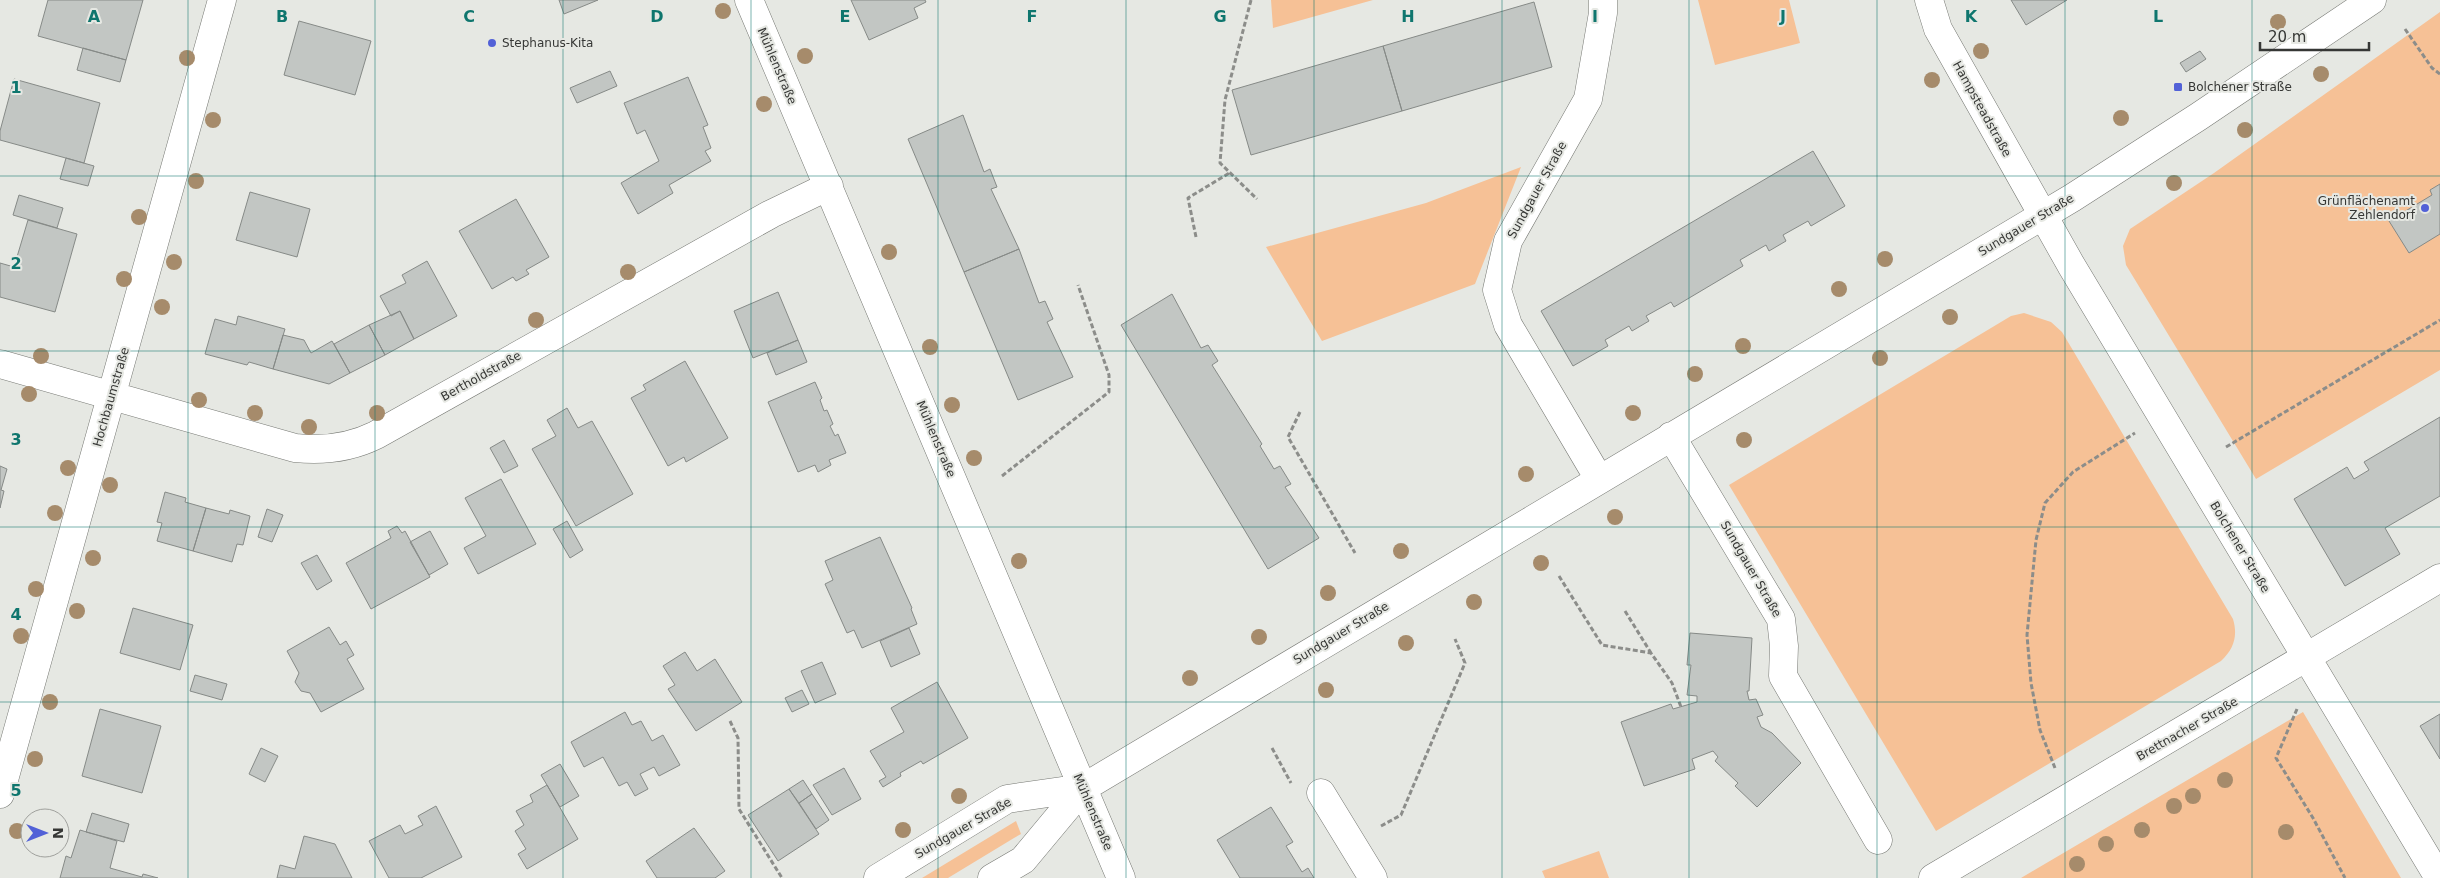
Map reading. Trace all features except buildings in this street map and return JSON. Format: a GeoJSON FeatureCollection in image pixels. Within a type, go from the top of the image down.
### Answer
{"type":"FeatureCollection","features":[{"type":"Feature","properties":{"kind":"street","name":"Hochbaumstraße"},"geometry":{"type":"LineString","coordinates":[[0,794],[222,0]]}},
{"type":"Feature","properties":{"kind":"street","name":"Mühlenstraße"},"geometry":{"type":"LineString","coordinates":[[749,0],[1121,878]]}},
{"type":"Feature","properties":{"kind":"street","name":"Sundgauer Straße"},"geometry":{"type":"LineString","coordinates":[[1599,479],[1508,325],[1497,290],[1508,241],[1588,99],[1604,14],[1603,0]]}},
{"type":"Feature","properties":{"kind":"street","name":"Hampsteadstraße"},"geometry":{"type":"LineString","coordinates":[[1929,0],[1938,30],[2042,215]]}},
{"type":"Feature","properties":{"kind":"street","name":"Sundgauer Straße"},"geometry":{"type":"LineString","coordinates":[[992,878],[1023,860],[1083,788],[2042,215],[2198,117],[2372,0]]}},
{"type":"Feature","properties":{"kind":"street","name":"Bertholdstraße"},"geometry":{"type":"LineString","coordinates":[[0,364],[295,448],[324,450],[352,445],[376,435],[772,214],[829,186]]}},
{"type":"Feature","properties":{"kind":"street","name":"Bolchener Straße"},"geometry":{"type":"LineString","coordinates":[[2042,215],[2439,878]]}},
{"type":"Feature","properties":{"kind":"street","name":"Sundgauer Straße"},"geometry":{"type":"LineString","coordinates":[[1671,436],[1782,618],[1784,646],[1783,676],[1878,840]]}},
{"type":"Feature","properties":{"kind":"street","name":"Brettnacher Straße"},"geometry":{"type":"LineString","coordinates":[[1933,878],[2440,578]]}},
{"type":"Feature","properties":{"kind":"street","name":"Sundgauer Straße"},"geometry":{"type":"LineString","coordinates":[[878,878],[1007,799],[1083,788]]}},
{"type":"Feature","properties":{"kind":"street"},"geometry":{"type":"LineString","coordinates":[[1321,793],[1372,878]]}},
{"type":"Feature","properties":{"kind":"path"},"geometry":{"type":"LineString","coordinates":[[1250,0],[1224,100],[1220,163],[1257,199]]}},
{"type":"Feature","properties":{"kind":"path"},"geometry":{"type":"LineString","coordinates":[[2404,30],[2432,68],[2440,74]]}},
{"type":"Feature","properties":{"kind":"path"},"geometry":{"type":"LineString","coordinates":[[1196,237],[1188,198],[1231,172]]}},
{"type":"Feature","properties":{"kind":"path"},"geometry":{"type":"LineString","coordinates":[[1002,476],[1108,392],[1108,375],[1078,285]]}},
{"type":"Feature","properties":{"kind":"path"},"geometry":{"type":"LineString","coordinates":[[2226,447],[2440,320]]}},
{"type":"Feature","properties":{"kind":"path"},"geometry":{"type":"LineString","coordinates":[[1300,412],[1288,437],[1355,553]]}},
{"type":"Feature","properties":{"kind":"path"},"geometry":{"type":"LineString","coordinates":[[2055,768],[2040,730],[2031,683],[2027,634],[2036,540],[2045,504],[2073,472],[2136,432]]}},
{"type":"Feature","properties":{"kind":"path"},"geometry":{"type":"LineString","coordinates":[[1559,576],[1602,644],[1651,653]]}},
{"type":"Feature","properties":{"kind":"path"},"geometry":{"type":"LineString","coordinates":[[1625,612],[1672,683],[1681,707]]}},
{"type":"Feature","properties":{"kind":"path"},"geometry":{"type":"LineString","coordinates":[[1351,842],[1401,815],[1465,663],[1455,639]]}},
{"type":"Feature","properties":{"kind":"path"},"geometry":{"type":"LineString","coordinates":[[2297,709],[2276,758],[2314,818],[2345,878]]}},
{"type":"Feature","properties":{"kind":"path"},"geometry":{"type":"LineString","coordinates":[[730,721],[738,738],[739,809],[782,878]]}},
{"type":"Feature","properties":{"kind":"shaded area"},"geometry":{"type":"Polygon","coordinates":[[[1271,0],[1373,0],[1273,28],[1271,0]]]}},
{"type":"Feature","properties":{"kind":"shaded area"},"geometry":{"type":"Polygon","coordinates":[[[1698,0],[1789,0],[1800,43],[1715,65],[1698,0]]]}},
{"type":"Feature","properties":{"kind":"shaded area"},"geometry":{"type":"Polygon","coordinates":[[[2440,12],[2440,370],[2256,479],[2126,265],[2123,246],[2130,229],[2214,173],[2440,12]]]}},
{"type":"Feature","properties":{"kind":"shaded area"},"geometry":{"type":"Polygon","coordinates":[[[1521,167],[1475,284],[1322,341],[1266,247],[1426,203],[1521,167]]]}},
{"type":"Feature","properties":{"kind":"shaded area"},"geometry":{"type":"Polygon","coordinates":[[[2024,313],[2051,322],[2062,332],[2233,619],[2235,637],[2232,647],[2221,661],[1936,831],[1729,485],[2011,316],[2024,313]]]}},
{"type":"Feature","properties":{"kind":"shaded area"},"geometry":{"type":"Polygon","coordinates":[[[2303,712],[2401,878],[2021,878],[2303,712]]]}},
{"type":"Feature","properties":{"kind":"shaded area"},"geometry":{"type":"Polygon","coordinates":[[[1016,821],[1021,834],[948,878],[922,878],[1016,821]]]}},
{"type":"Feature","properties":{"kind":"shaded area"},"geometry":{"type":"Polygon","coordinates":[[[1599,851],[1609,878],[1545,878],[1542,871],[1599,851]]]}},
{"type":"Feature","properties":{"kind":"place","name":"Stephanus-Kita"},"geometry":{"type":"Point","coordinates":[492,43]}},
{"type":"Feature","properties":{"kind":"place","name":"Bolchener Straße"},"geometry":{"type":"Point","coordinates":[2178,87]}},
{"type":"Feature","properties":{"kind":"place","name":"Grünflächenamt Zehlendorf"},"geometry":{"type":"Point","coordinates":[2425,208]}}]}
